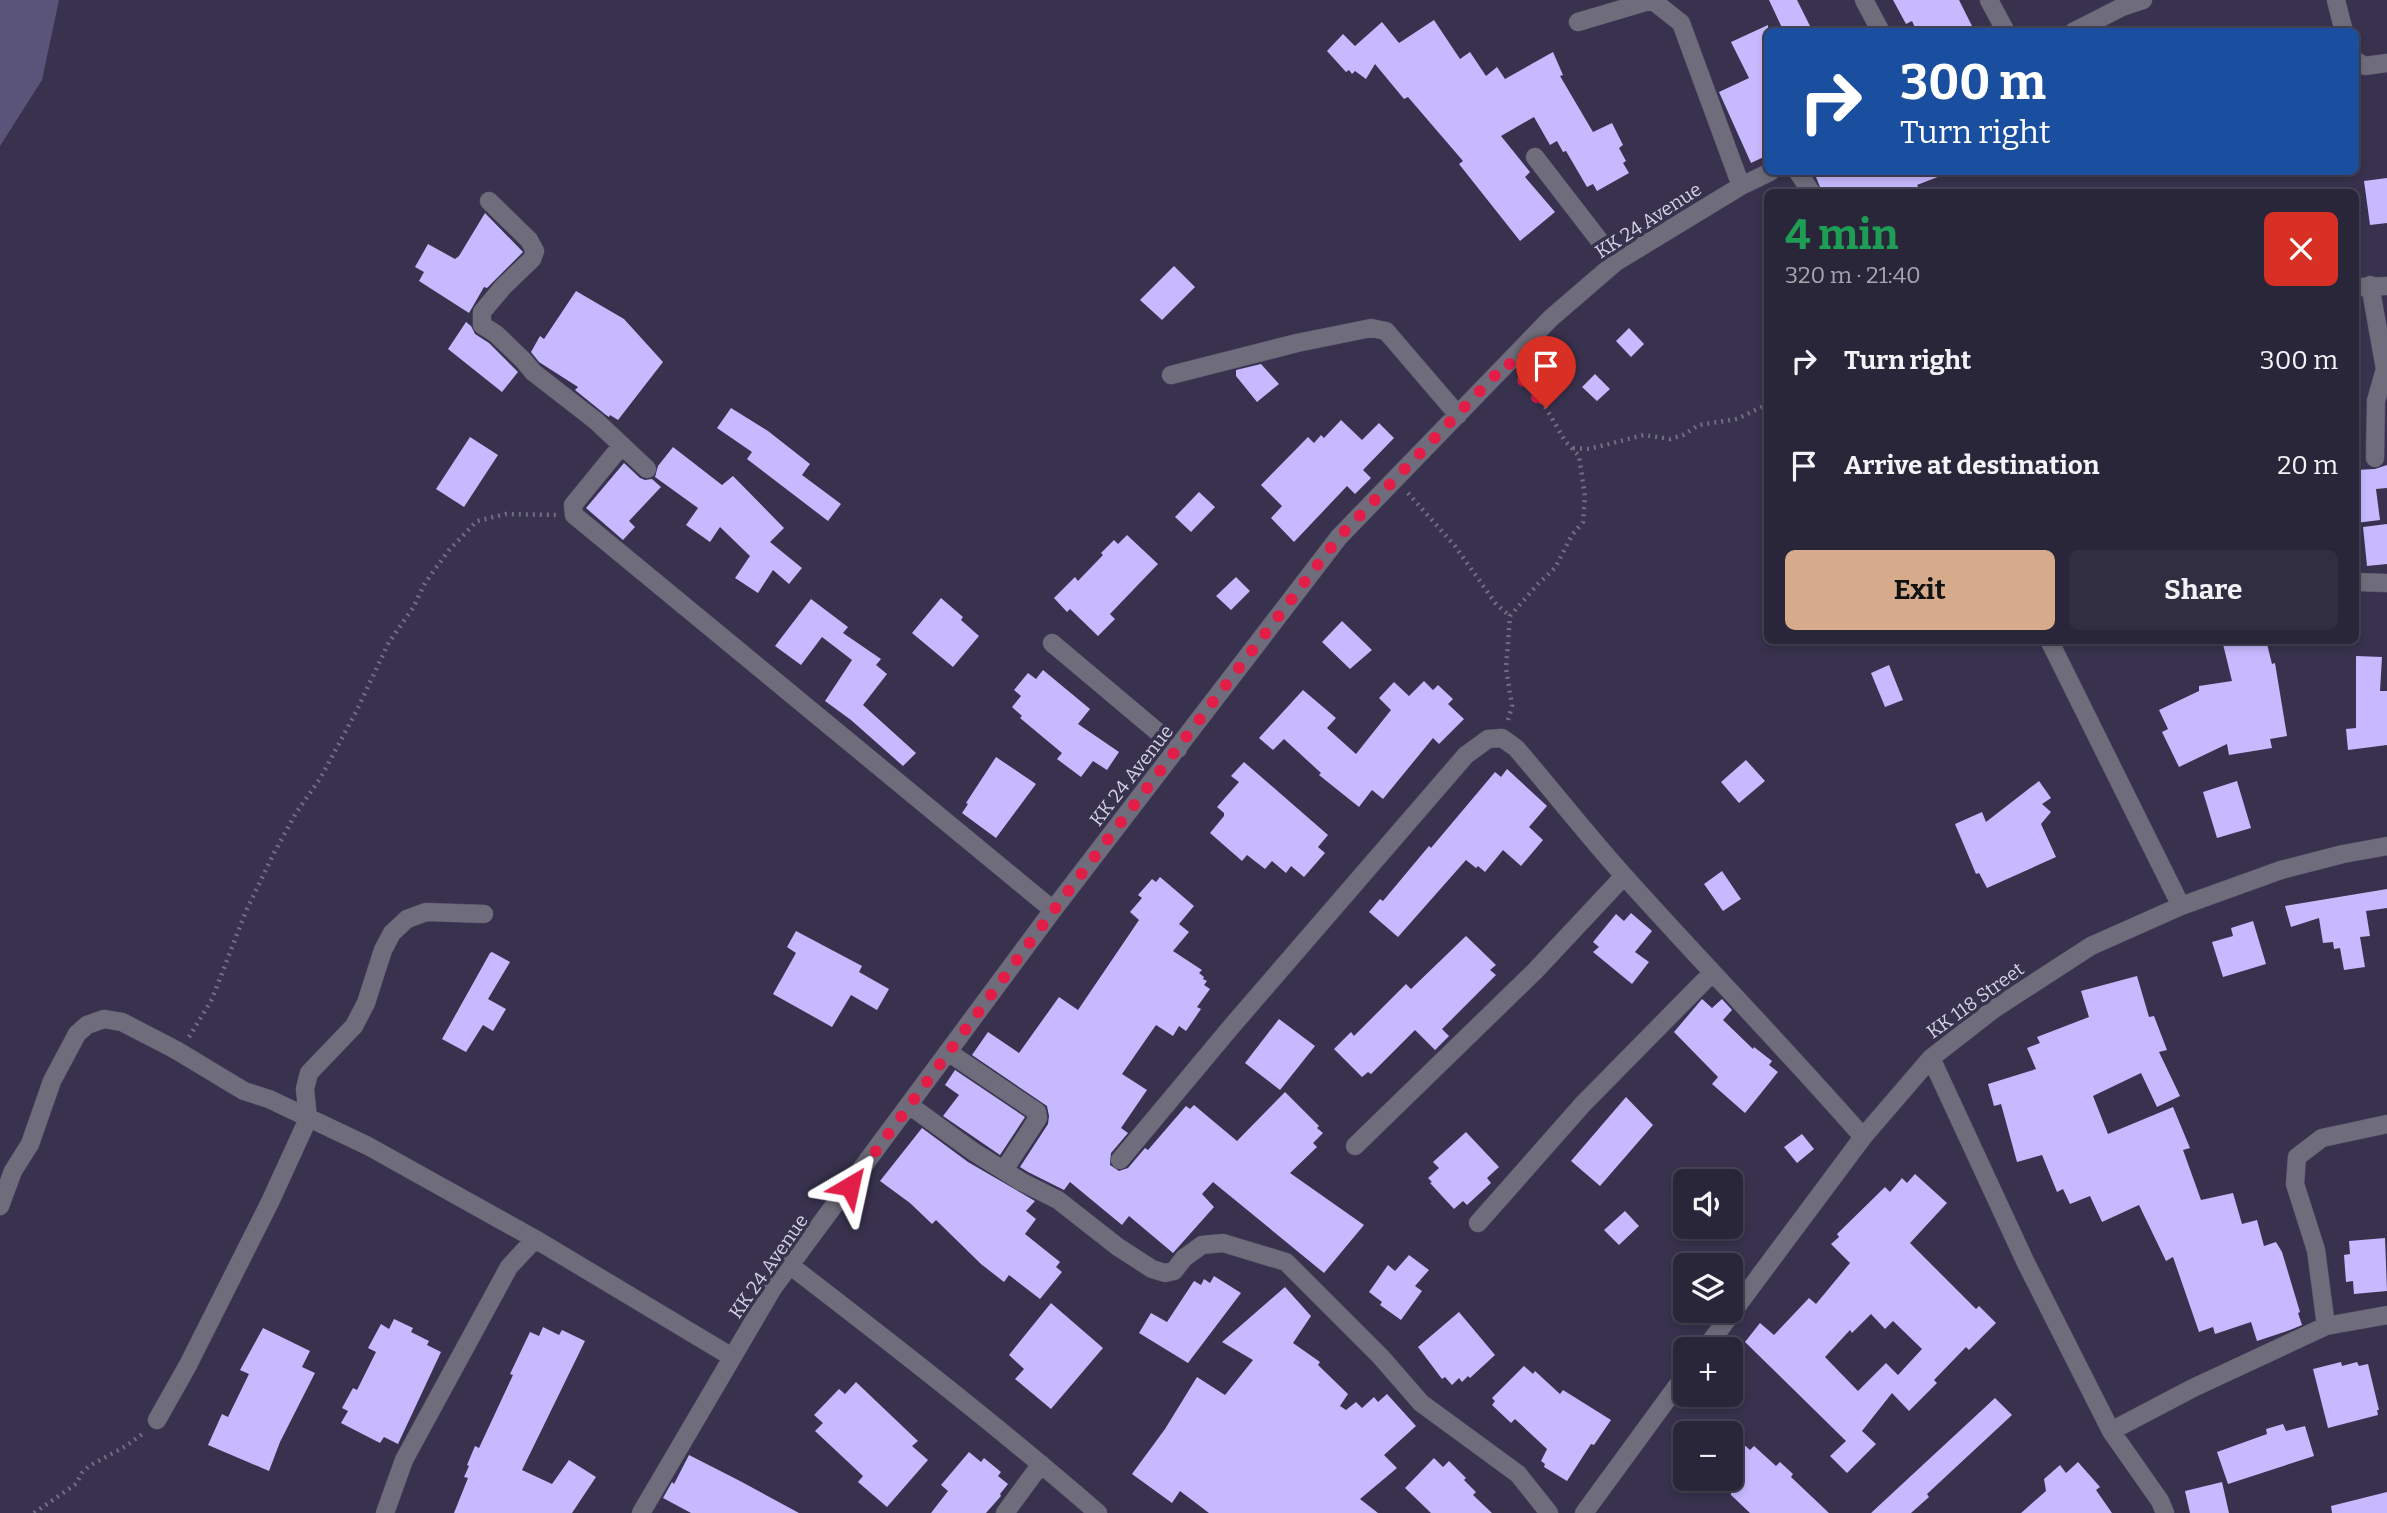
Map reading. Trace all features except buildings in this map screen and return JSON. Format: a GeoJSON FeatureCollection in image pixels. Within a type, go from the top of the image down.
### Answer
{"type":"FeatureCollection","features":[{"type":"Feature","properties":{"kind":"street"},"geometry":{"type":"LineString","coordinates":[[1578,22],[1652,0],[1681,23],[1741,186]]}},
{"type":"Feature","properties":{"kind":"street"},"geometry":{"type":"LineString","coordinates":[[1864,0],[1879,28]]}},
{"type":"Feature","properties":{"kind":"street"},"geometry":{"type":"LineString","coordinates":[[1989,0],[2004,28]]}},
{"type":"Feature","properties":{"kind":"street"},"geometry":{"type":"LineString","coordinates":[[2081,28],[2122,7],[2144,0]]}},
{"type":"Feature","properties":{"kind":"street"},"geometry":{"type":"LineString","coordinates":[[2336,0],[2343,28]]}},
{"type":"Feature","properties":{"kind":"street"},"geometry":{"type":"LineString","coordinates":[[2359,63],[2365,66],[2387,63]]}},
{"type":"Feature","properties":{"kind":"street"},"geometry":{"type":"LineString","coordinates":[[1535,157],[1616,262]]}},
{"type":"Feature","properties":{"kind":"street","name":"KK 24 Avenue"},"geometry":{"type":"LineString","coordinates":[[641,1513],[773,1288],[1053,911],[1339,537],[1551,318],[1616,262],[1764,175]]}},
{"type":"Feature","properties":{"kind":"street"},"geometry":{"type":"LineString","coordinates":[[489,201],[529,240],[536,251],[532,259],[503,287],[482,313],[482,325],[496,334],[533,372],[596,421],[647,469]]}},
{"type":"Feature","properties":{"kind":"street"},"geometry":{"type":"LineString","coordinates":[[2371,286],[2385,369],[2376,401],[2375,458]]}},
{"type":"Feature","properties":{"kind":"street"},"geometry":{"type":"LineString","coordinates":[[1171,374],[1297,342],[1371,328],[1386,331],[1458,415]]}},
{"type":"Feature","properties":{"kind":"street"},"geometry":{"type":"LineString","coordinates":[[622,445],[573,505],[574,515],[1053,911]]}},
{"type":"Feature","properties":{"kind":"street"},"geometry":{"type":"LineString","coordinates":[[2359,582],[2387,583]]}},
{"type":"Feature","properties":{"kind":"street"},"geometry":{"type":"LineString","coordinates":[[1052,643],[1178,749]]}},
{"type":"Feature","properties":{"kind":"street"},"geometry":{"type":"LineString","coordinates":[[2051,644],[2181,906]]}},
{"type":"Feature","properties":{"kind":"street"},"geometry":{"type":"LineString","coordinates":[[1120,1160],[1466,755],[1488,739],[1502,738],[1516,748],[1624,876],[1712,973],[1796,1059],[1863,1137]]}},
{"type":"Feature","properties":{"kind":"street","name":"KK 118 Street"},"geometry":{"type":"LineString","coordinates":[[1714,1337],[1863,1137],[1931,1058],[1994,1009],[2091,946],[2181,906],[2281,870],[2387,846]]}},
{"type":"Feature","properties":{"kind":"street"},"geometry":{"type":"LineString","coordinates":[[1355,1146],[1535,971],[1624,876]]}},
{"type":"Feature","properties":{"kind":"street"},"geometry":{"type":"LineString","coordinates":[[157,1420],[270,1202],[308,1119],[305,1089],[309,1073],[354,1026],[366,1003],[383,950],[392,933],[407,919],[426,912],[484,914]]}},
{"type":"Feature","properties":{"kind":"street"},"geometry":{"type":"LineString","coordinates":[[1478,1223],[1583,1104],[1712,973]]}},
{"type":"Feature","properties":{"kind":"street"},"geometry":{"type":"LineString","coordinates":[[0,1206],[13,1171],[30,1144],[64,1056],[77,1034],[87,1025],[104,1019],[122,1021],[244,1091],[269,1098],[368,1146],[535,1240],[732,1357]]}},
{"type":"Feature","properties":{"kind":"street"},"geometry":{"type":"LineString","coordinates":[[948,1052],[1038,1112],[1038,1118],[1004,1170]]}},
{"type":"Feature","properties":{"kind":"street"},"geometry":{"type":"LineString","coordinates":[[1931,1058],[2025,1261],[2111,1432],[2160,1501],[2165,1513]]}},
{"type":"Feature","properties":{"kind":"street"},"geometry":{"type":"LineString","coordinates":[[909,1105],[1021,1182],[1058,1200],[1118,1247],[1152,1269],[1165,1273],[1174,1270],[1184,1258],[1202,1245],[1223,1243],[1286,1262],[1381,1357],[1421,1403],[1518,1474],[1549,1513]]}},
{"type":"Feature","properties":{"kind":"street"},"geometry":{"type":"LineString","coordinates":[[2326,1326],[2316,1250],[2295,1184],[2297,1157],[2322,1138],[2387,1124]]}},
{"type":"Feature","properties":{"kind":"street"},"geometry":{"type":"LineString","coordinates":[[385,1513],[404,1460],[423,1424],[509,1268],[535,1240]]}},
{"type":"Feature","properties":{"kind":"street"},"geometry":{"type":"LineString","coordinates":[[791,1266],[901,1350],[1098,1513]]}},
{"type":"Feature","properties":{"kind":"street"},"geometry":{"type":"LineString","coordinates":[[2111,1432],[2193,1388],[2326,1326],[2387,1315]]}},
{"type":"Feature","properties":{"kind":"street"},"geometry":{"type":"LineString","coordinates":[[1584,1513],[1673,1391]]}},
{"type":"Feature","properties":{"kind":"street"},"geometry":{"type":"LineString","coordinates":[[1004,1513],[1041,1464]]}},
{"type":"Feature","properties":{"kind":"path"},"geometry":{"type":"LineString","coordinates":[[1502,738],[1512,706],[1506,668],[1510,616],[1555,568],[1572,535],[1583,522],[1585,496],[1579,456],[1546,408],[1508,362]]}},
{"type":"Feature","properties":{"kind":"path"},"geometry":{"type":"LineString","coordinates":[[1572,448],[1589,449],[1644,435],[1670,439],[1683,436],[1699,425],[1737,419],[1764,406]]}},
{"type":"Feature","properties":{"kind":"path"},"geometry":{"type":"LineString","coordinates":[[1395,480],[1455,546],[1482,587],[1510,616]]}},
{"type":"Feature","properties":{"kind":"path"},"geometry":{"type":"LineString","coordinates":[[176,1050],[185,1043],[212,999],[246,911],[296,813],[321,776],[356,712],[389,642],[449,550],[477,521],[506,514],[574,515]]}},
{"type":"Feature","properties":{"kind":"path"},"geometry":{"type":"LineString","coordinates":[[34,1513],[76,1485],[89,1466],[126,1446],[157,1420]]}},
{"type":"Feature","properties":{"kind":"shaded area"},"geometry":{"type":"Polygon","coordinates":[[[0,0],[59,0],[42,80],[0,146],[0,0]]]}},
{"type":"Feature","properties":{"kind":"route"},"geometry":{"type":"LineString","coordinates":[[850,1186],[1053,911],[1339,537],[1508,362],[1546,408]]}}]}
